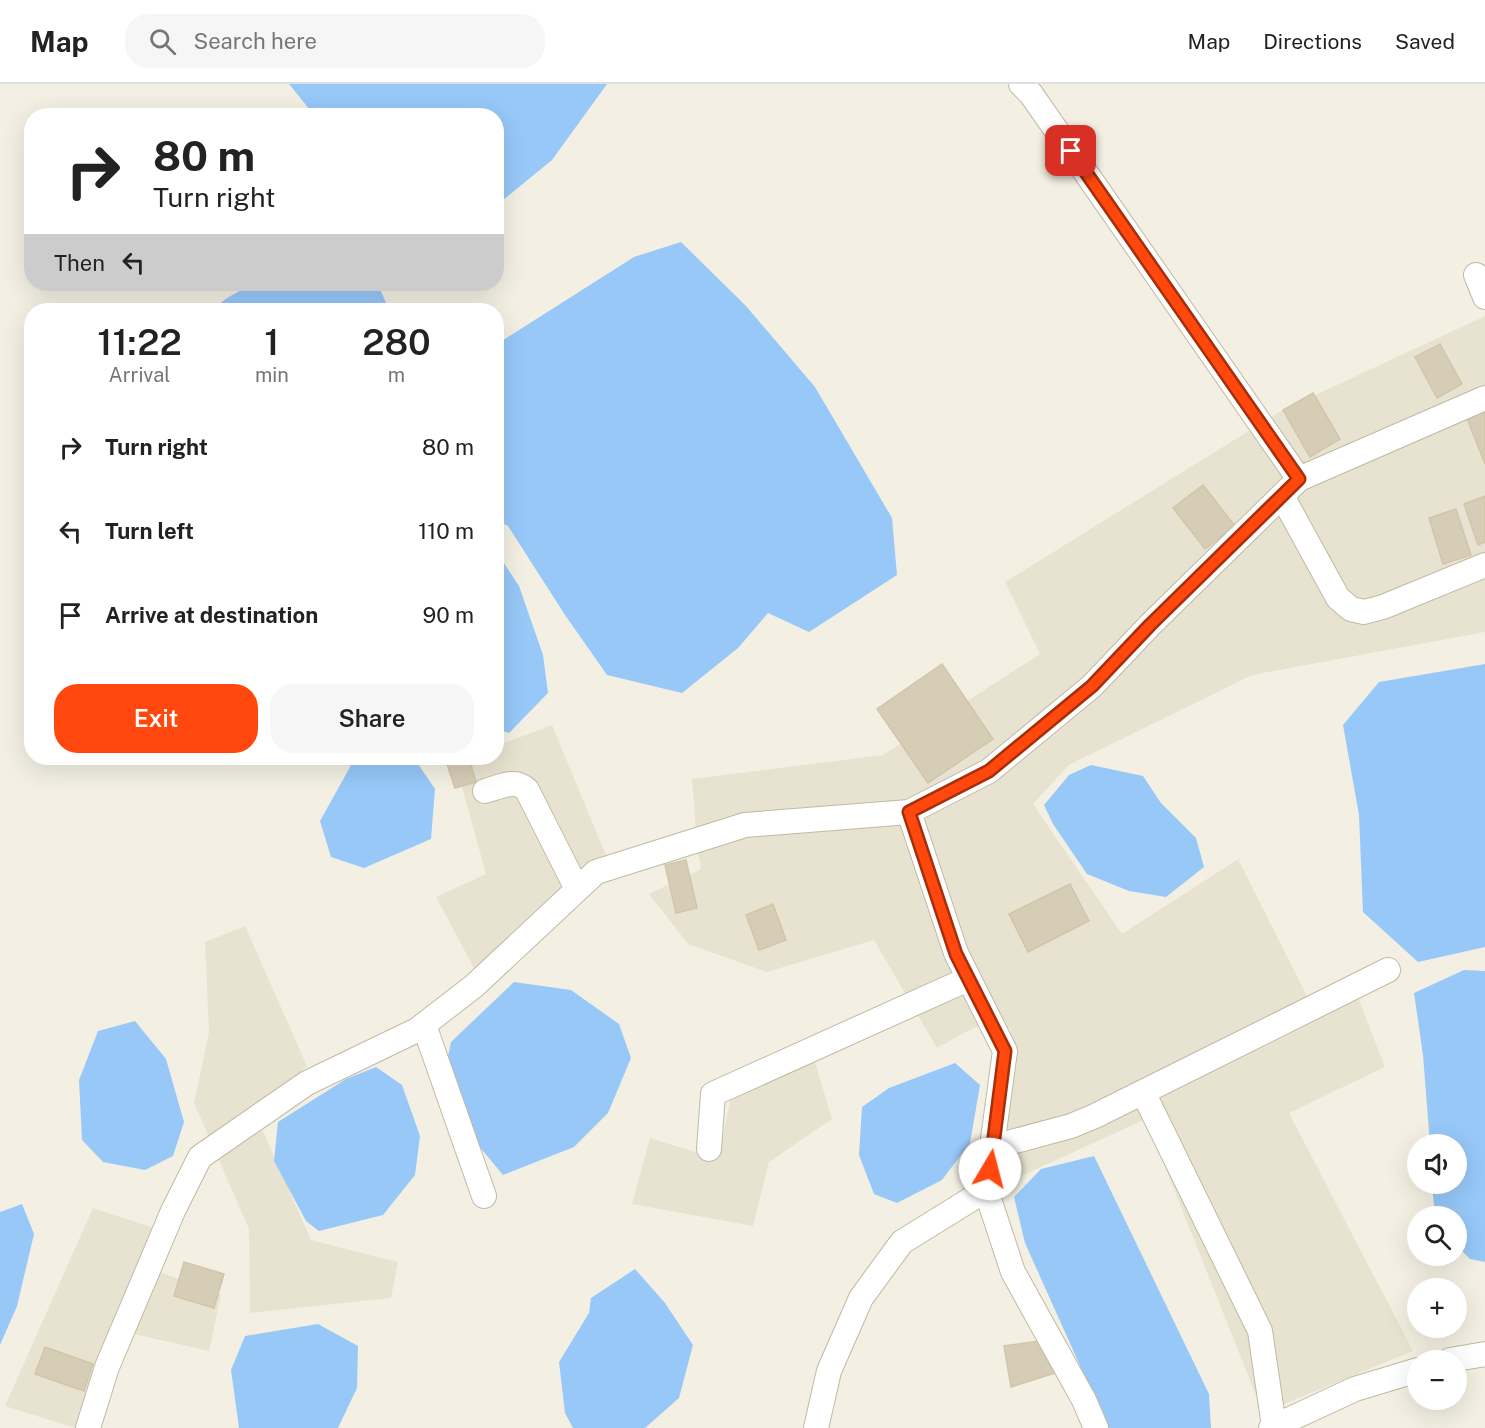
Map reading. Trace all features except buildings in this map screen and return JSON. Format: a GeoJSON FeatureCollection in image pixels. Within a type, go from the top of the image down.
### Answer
{"type":"FeatureCollection","features":[{"type":"Feature","properties":{"kind":"street"},"geometry":{"type":"LineString","coordinates":[[1021,84],[1031,94],[1299,479]]}},
{"type":"Feature","properties":{"kind":"street"},"geometry":{"type":"LineString","coordinates":[[88,1428],[107,1367],[173,1211],[200,1157],[307,1083],[424,1025],[474,986],[596,872],[744,825],[909,812],[989,771],[1092,686],[1150,625],[1299,479],[1485,398]]}},
{"type":"Feature","properties":{"kind":"street"},"geometry":{"type":"LineString","coordinates":[[1282,496],[1338,598],[1351,609],[1364,612],[1383,607],[1485,565]]}},
{"type":"Feature","properties":{"kind":"street"},"geometry":{"type":"LineString","coordinates":[[485,790],[514,783],[521,784],[527,790],[577,889]]}},
{"type":"Feature","properties":{"kind":"street"},"geometry":{"type":"LineString","coordinates":[[909,812],[956,954],[1005,1051],[986,1190],[1013,1272],[1096,1428]]}},
{"type":"Feature","properties":{"kind":"street"},"geometry":{"type":"LineString","coordinates":[[993,1148],[1071,1126],[1388,970]]}},
{"type":"Feature","properties":{"kind":"street"},"geometry":{"type":"LineString","coordinates":[[709,1149],[713,1094],[968,979]]}},
{"type":"Feature","properties":{"kind":"street"},"geometry":{"type":"LineString","coordinates":[[424,1025],[484,1196]]}},
{"type":"Feature","properties":{"kind":"street"},"geometry":{"type":"LineString","coordinates":[[1143,1092],[1260,1331],[1273,1427],[1355,1389],[1407,1373]]}},
{"type":"Feature","properties":{"kind":"street"},"geometry":{"type":"LineString","coordinates":[[816,1428],[829,1371],[861,1298],[902,1242],[986,1190]]}},
{"type":"Feature","properties":{"kind":"street"},"geometry":{"type":"LineString","coordinates":[[1467,1357],[1485,1354]]}},
{"type":"Feature","properties":{"kind":"shaded area"},"geometry":{"type":"Polygon","coordinates":[[[1485,316],[1485,632],[1252,675],[1069,765],[1033,804],[1122,934],[1238,859],[1314,1010],[1354,987],[1385,1067],[1289,1113],[1412,1350],[1407,1350],[1407,1353],[1263,1413],[1146,1119],[997,1187],[1011,1028],[975,1027],[937,1048],[874,940],[767,972],[688,944],[649,894],[701,869],[692,779],[883,755],[1040,654],[1005,582],[1281,411],[1485,316]]]}},
{"type":"Feature","properties":{"kind":"shaded area"},"geometry":{"type":"Polygon","coordinates":[[[552,725],[613,872],[476,972],[436,897],[486,874],[456,765],[504,765],[504,743],[552,725]]]}},
{"type":"Feature","properties":{"kind":"shaded area"},"geometry":{"type":"Polygon","coordinates":[[[245,926],[307,1066],[254,1111],[311,1240],[398,1262],[391,1298],[250,1313],[249,1229],[194,1103],[209,1032],[205,942],[245,926]]]}},
{"type":"Feature","properties":{"kind":"shaded area"},"geometry":{"type":"Polygon","coordinates":[[[815,1062],[832,1119],[769,1162],[753,1226],[632,1204],[650,1138],[718,1159],[731,1097],[815,1062]]]}},
{"type":"Feature","properties":{"kind":"shaded area"},"geometry":{"type":"Polygon","coordinates":[[[93,1208],[154,1228],[141,1265],[221,1295],[209,1351],[116,1330],[79,1428],[75,1428],[5,1406],[93,1208]]]}},
{"type":"Feature","properties":{"kind":"water"},"geometry":{"type":"Polygon","coordinates":[[[289,84],[607,84],[552,160],[504,199],[504,108],[308,108],[289,84]]]}},
{"type":"Feature","properties":{"kind":"water"},"geometry":{"type":"Polygon","coordinates":[[[681,242],[746,306],[815,387],[892,518],[897,575],[809,632],[768,613],[738,648],[682,693],[607,675],[508,526],[504,524],[504,340],[634,257],[681,242]]]}},
{"type":"Feature","properties":{"kind":"water"},"geometry":{"type":"Polygon","coordinates":[[[240,291],[381,291],[386,303],[221,303],[240,291]]]}},
{"type":"Feature","properties":{"kind":"water"},"geometry":{"type":"Polygon","coordinates":[[[504,563],[519,586],[543,655],[548,693],[509,733],[504,731],[504,563]]]}},
{"type":"Feature","properties":{"kind":"water"},"geometry":{"type":"Polygon","coordinates":[[[1485,664],[1485,947],[1418,962],[1363,912],[1359,815],[1343,725],[1379,682],[1485,664]]]}},
{"type":"Feature","properties":{"kind":"water"},"geometry":{"type":"Polygon","coordinates":[[[351,765],[419,765],[435,789],[431,839],[364,868],[331,857],[320,821],[351,765]]]}},
{"type":"Feature","properties":{"kind":"water"},"geometry":{"type":"Polygon","coordinates":[[[1091,765],[1143,776],[1161,803],[1196,838],[1204,867],[1166,897],[1129,891],[1087,874],[1053,824],[1044,805],[1069,775],[1091,765]]]}},
{"type":"Feature","properties":{"kind":"water"},"geometry":{"type":"Polygon","coordinates":[[[1464,970],[1485,971],[1485,1262],[1470,1259],[1467,1256],[1467,1206],[1434,1206],[1433,1194],[1467,1194],[1467,1134],[1429,1134],[1423,1055],[1414,993],[1464,970]]]}},
{"type":"Feature","properties":{"kind":"water"},"geometry":{"type":"Polygon","coordinates":[[[514,982],[571,990],[619,1024],[631,1058],[608,1113],[574,1147],[503,1175],[478,1145],[464,1101],[446,1066],[451,1042],[514,982]]]}},
{"type":"Feature","properties":{"kind":"water"},"geometry":{"type":"Polygon","coordinates":[[[135,1021],[166,1059],[184,1122],[173,1156],[145,1170],[103,1162],[82,1140],[79,1080],[98,1031],[135,1021]]]}},
{"type":"Feature","properties":{"kind":"water"},"geometry":{"type":"Polygon","coordinates":[[[955,1063],[980,1085],[970,1143],[942,1180],[897,1203],[874,1194],[859,1155],[862,1107],[889,1088],[955,1063]]]}},
{"type":"Feature","properties":{"kind":"water"},"geometry":{"type":"Polygon","coordinates":[[[376,1067],[402,1085],[420,1136],[415,1175],[383,1215],[319,1231],[306,1221],[274,1161],[278,1122],[346,1079],[376,1067]]]}},
{"type":"Feature","properties":{"kind":"water"},"geometry":{"type":"Polygon","coordinates":[[[1094,1156],[1209,1394],[1211,1428],[1108,1428],[1025,1243],[1014,1197],[1041,1169],[1094,1156]]]}},
{"type":"Feature","properties":{"kind":"water"},"geometry":{"type":"Polygon","coordinates":[[[22,1204],[34,1234],[17,1306],[0,1345],[0,1212],[22,1204]]]}},
{"type":"Feature","properties":{"kind":"water"},"geometry":{"type":"Polygon","coordinates":[[[635,1269],[665,1303],[693,1345],[679,1398],[645,1428],[573,1428],[565,1413],[559,1362],[589,1313],[591,1298],[635,1269]]]}},
{"type":"Feature","properties":{"kind":"water"},"geometry":{"type":"Polygon","coordinates":[[[318,1324],[358,1346],[357,1388],[338,1428],[239,1428],[231,1370],[245,1336],[318,1324]]]}},
{"type":"Feature","properties":{"kind":"route"},"geometry":{"type":"LineString","coordinates":[[990,1169],[1005,1051],[956,954],[909,812],[989,771],[1092,686],[1150,625],[1299,479],[1071,151]]}}]}
